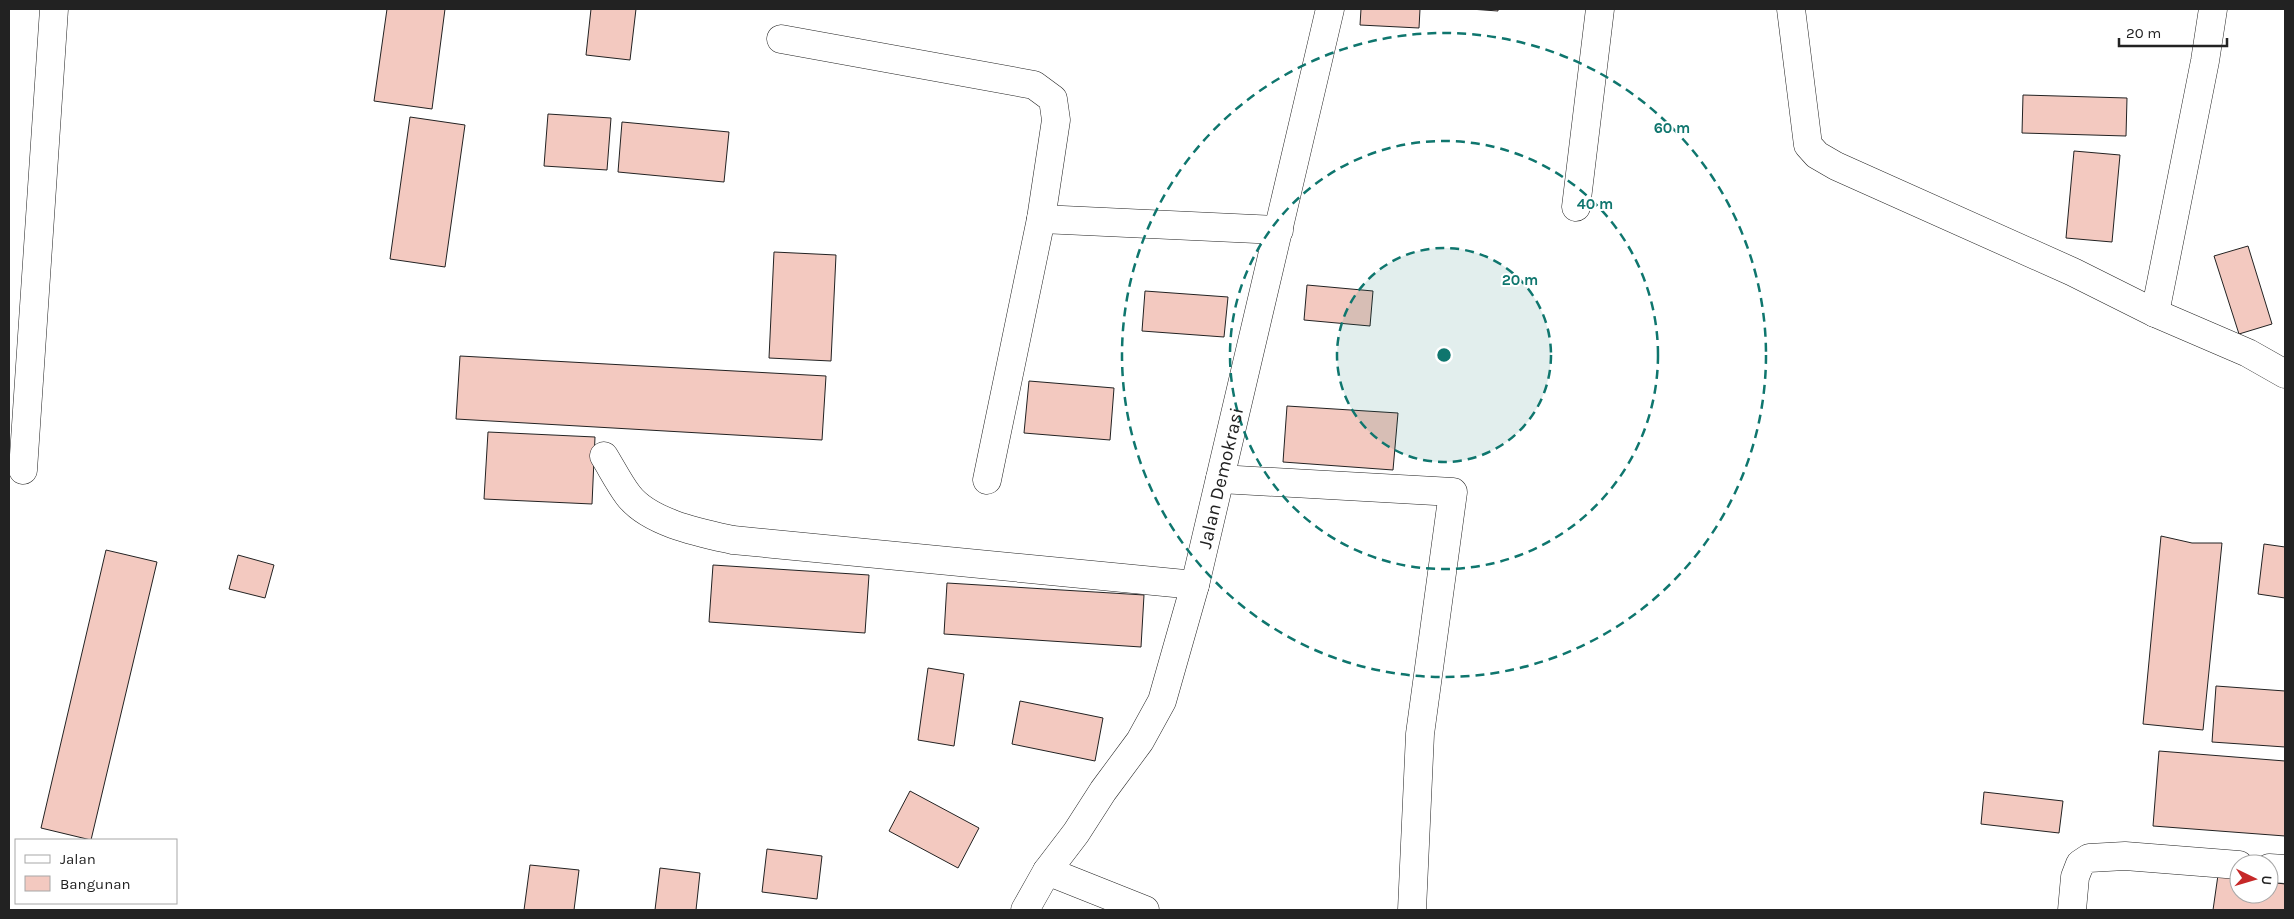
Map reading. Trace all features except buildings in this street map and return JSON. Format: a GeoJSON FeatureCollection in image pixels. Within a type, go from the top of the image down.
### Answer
{"type":"FeatureCollection","features":[{"type":"Feature","properties":{"kind":"street"},"geometry":{"type":"LineString","coordinates":[[23,470],[54,9]]}},
{"type":"Feature","properties":{"kind":"street","name":"Jalan Demokrasi"},"geometry":{"type":"LineString","coordinates":[[1025,910],[1046,871],[1076,833],[1103,791],[1140,741],[1162,701],[1195,585],[1330,9]]}},
{"type":"Feature","properties":{"kind":"street"},"geometry":{"type":"LineString","coordinates":[[1576,207],[1600,9]]}},
{"type":"Feature","properties":{"kind":"street"},"geometry":{"type":"LineString","coordinates":[[1791,9],[1808,145],[1817,155],[1836,166],[2073,272],[2155,313],[2248,353],[2285,374]]}},
{"type":"Feature","properties":{"kind":"street"},"geometry":{"type":"LineString","coordinates":[[2155,313],[2205,61],[2213,9]]}},
{"type":"Feature","properties":{"kind":"street"},"geometry":{"type":"LineString","coordinates":[[781,39],[1034,85],[1054,99],[1056,120],[1040,220],[987,480]]}},
{"type":"Feature","properties":{"kind":"street"},"geometry":{"type":"LineString","coordinates":[[1040,220],[1279,230]]}},
{"type":"Feature","properties":{"kind":"street"},"geometry":{"type":"LineString","coordinates":[[604,456],[629,497],[654,515],[688,531],[733,540],[1195,585]]}},
{"type":"Feature","properties":{"kind":"street"},"geometry":{"type":"LineString","coordinates":[[1220,479],[1453,492],[1420,734],[1412,910]]}},
{"type":"Feature","properties":{"kind":"street"},"geometry":{"type":"LineString","coordinates":[[2072,910],[2075,877],[2080,864],[2089,858],[2125,856],[2229,864]]}},
{"type":"Feature","properties":{"kind":"street"},"geometry":{"type":"LineString","coordinates":[[1046,871],[1145,910]]}}]}
